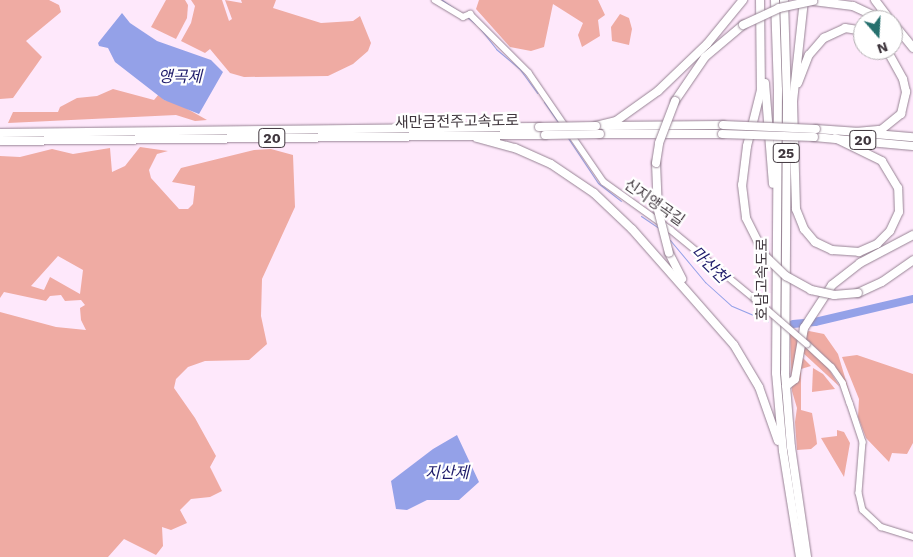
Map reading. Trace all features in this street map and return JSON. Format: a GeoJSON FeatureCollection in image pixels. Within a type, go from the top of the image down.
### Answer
{"type":"FeatureCollection","features":[{"type":"Feature","properties":{"kind":"highway"},"geometry":{"type":"LineString","coordinates":[[596,126],[616,121],[658,92],[707,44],[743,0]]}},
{"type":"Feature","properties":{"kind":"highway"},"geometry":{"type":"LineString","coordinates":[[760,0],[777,230]]}},
{"type":"Feature","properties":{"kind":"highway","name":"호남고속도로"},"geometry":{"type":"LineString","coordinates":[[775,0],[776,373],[783,451],[800,557]]}},
{"type":"Feature","properties":{"kind":"highway","name":"호남고속도로"},"geometry":{"type":"LineString","coordinates":[[784,0],[785,245],[783,306],[785,373],[791,447],[808,557]]}},
{"type":"Feature","properties":{"kind":"highway"},"geometry":{"type":"LineString","coordinates":[[785,245],[793,191],[793,102],[804,0]]}},
{"type":"Feature","properties":{"kind":"highway"},"geometry":{"type":"LineString","coordinates":[[874,0],[882,10]]}},
{"type":"Feature","properties":{"kind":"highway"},"geometry":{"type":"LineString","coordinates":[[693,295],[669,253],[658,210],[656,163],[659,143],[675,101],[705,57],[743,25],[768,12],[813,2],[853,6],[862,10]]}},
{"type":"Feature","properties":{"kind":"highway"},"geometry":{"type":"LineString","coordinates":[[793,102],[804,66],[817,44],[845,28],[853,29]]}},
{"type":"Feature","properties":{"kind":"highway"},"geometry":{"type":"LineString","coordinates":[[903,35],[913,48]]}},
{"type":"Feature","properties":{"kind":"highway"},"geometry":{"type":"LineString","coordinates":[[856,132],[881,130],[901,114],[906,92],[903,79],[893,60]]}},
{"type":"Feature","properties":{"kind":"highway"},"geometry":{"type":"LineString","coordinates":[[764,61],[761,90],[747,146],[742,185],[750,231],[765,256],[786,276],[812,290],[834,295],[858,293],[882,282],[913,260]]}},
{"type":"Feature","properties":{"kind":"highway","name":"새만금전주고속도로"},"geometry":{"type":"LineString","coordinates":[[0,132],[596,126],[815,133],[856,132],[913,137]]}},
{"type":"Feature","properties":{"kind":"highway","name":"새만금전주고속도로"},"geometry":{"type":"LineString","coordinates":[[0,141],[545,135],[722,130]]}},
{"type":"Feature","properties":{"kind":"highway","name":"새만금전주고속도로"},"geometry":{"type":"LineString","coordinates":[[815,133],[835,138],[913,146]]}},
{"type":"Feature","properties":{"kind":"highway"},"geometry":{"type":"LineString","coordinates":[[466,136],[515,148],[570,176],[612,209],[693,295],[744,360],[764,400],[783,451]]}},
{"type":"Feature","properties":{"kind":"highway"},"geometry":{"type":"LineString","coordinates":[[793,191],[804,229],[827,248],[859,252],[877,244],[890,231],[900,205],[898,188],[891,171],[867,151],[835,138]]}},
{"type":"Feature","properties":{"kind":"highway"},"geometry":{"type":"LineString","coordinates":[[786,386],[795,378],[812,310],[845,273],[913,235]]}},
{"type":"Feature","properties":{"kind":"street","name":"신지앵곡길"},"geometry":{"type":"LineString","coordinates":[[435,0],[463,17],[470,14],[529,73],[604,182],[672,230],[755,299],[803,345],[832,367],[843,383],[863,442],[859,493],[863,510],[881,527],[913,537]]}},
{"type":"Feature","properties":{"kind":"shaded area"},"geometry":{"type":"Polygon","coordinates":[[[0,0],[49,0],[59,5],[61,12],[26,41],[42,57],[13,98],[0,99],[0,0]]]}},
{"type":"Feature","properties":{"kind":"shaded area"},"geometry":{"type":"Polygon","coordinates":[[[166,0],[185,0],[188,5],[187,18],[176,39],[151,27],[166,0]]]}},
{"type":"Feature","properties":{"kind":"shaded area"},"geometry":{"type":"Polygon","coordinates":[[[191,0],[222,0],[229,21],[232,19],[225,0],[242,3],[241,0],[276,0],[273,8],[321,23],[353,21],[360,16],[371,43],[368,51],[353,64],[328,76],[244,77],[230,73],[210,49],[205,53],[181,41],[191,23],[195,6],[191,0]]]}},
{"type":"Feature","properties":{"kind":"shaded area"},"geometry":{"type":"Polygon","coordinates":[[[479,0],[598,0],[605,15],[598,20],[600,36],[582,47],[578,35],[583,23],[553,4],[544,47],[531,51],[510,47],[476,9],[479,0]]]}},
{"type":"Feature","properties":{"kind":"shaded area"},"geometry":{"type":"Polygon","coordinates":[[[620,14],[629,18],[632,29],[629,45],[612,41],[611,27],[620,14]]]}},
{"type":"Feature","properties":{"kind":"shaded area"},"geometry":{"type":"Polygon","coordinates":[[[113,89],[154,100],[159,94],[164,100],[175,102],[207,120],[195,121],[176,115],[8,123],[13,112],[58,112],[60,107],[77,98],[97,96],[113,89]]]}},
{"type":"Feature","properties":{"kind":"shaded area"},"geometry":{"type":"Polygon","coordinates":[[[140,147],[168,151],[157,154],[149,170],[151,178],[179,209],[188,209],[193,204],[195,186],[172,182],[181,168],[254,150],[271,149],[293,155],[295,207],[262,279],[261,316],[267,344],[249,360],[205,361],[188,367],[176,379],[174,388],[195,418],[216,456],[210,467],[222,491],[210,497],[191,499],[180,510],[187,523],[171,530],[162,527],[163,546],[156,555],[124,539],[108,557],[0,557],[0,312],[56,327],[86,330],[81,320],[80,308],[85,305],[81,300],[65,301],[61,295],[50,296],[46,301],[4,292],[0,298],[0,156],[20,157],[52,149],[73,154],[110,148],[112,172],[125,166],[140,147]],[[58,256],[31,286],[44,290],[50,277],[80,294],[83,270],[58,256]]]}},
{"type":"Feature","properties":{"kind":"shaded area"},"geometry":{"type":"Polygon","coordinates":[[[809,331],[824,334],[838,354],[852,401],[835,366],[801,334],[809,331]]]}},
{"type":"Feature","properties":{"kind":"shaded area"},"geometry":{"type":"Polygon","coordinates":[[[790,333],[797,339],[798,353],[811,366],[801,369],[801,410],[812,413],[817,444],[811,449],[797,450],[795,422],[797,408],[792,391],[790,333]]]}},
{"type":"Feature","properties":{"kind":"shaded area"},"geometry":{"type":"Polygon","coordinates":[[[804,345],[825,363],[840,387],[802,352],[804,345]]]}},
{"type":"Feature","properties":{"kind":"shaded area"},"geometry":{"type":"Polygon","coordinates":[[[857,355],[913,374],[913,443],[907,454],[892,453],[889,462],[866,438],[858,417],[859,399],[842,357],[857,355]]]}},
{"type":"Feature","properties":{"kind":"shaded area"},"geometry":{"type":"Polygon","coordinates":[[[813,368],[823,374],[835,389],[812,392],[813,368]]]}},
{"type":"Feature","properties":{"kind":"shaded area"},"geometry":{"type":"Polygon","coordinates":[[[837,430],[844,432],[850,443],[844,477],[821,438],[837,436],[837,430]]]}},
{"type":"Feature","properties":{"kind":"water","name":"앵곡제"},"geometry":{"type":"Polygon","coordinates":[[[122,13],[130,23],[157,41],[211,60],[223,72],[199,114],[164,100],[115,62],[108,48],[99,46],[98,43],[122,13]]]}},
{"type":"Feature","properties":{"kind":"water","name":"지산제"},"geometry":{"type":"Polygon","coordinates":[[[457,435],[479,482],[459,500],[427,500],[407,510],[396,509],[391,481],[433,449],[457,435]]]}},
{"type":"Feature","properties":{"kind":"waterway","name":"마산천"},"geometry":{"type":"LineString","coordinates":[[442,0],[458,11]]}},
{"type":"Feature","properties":{"kind":"waterway","name":"마산천"},"geometry":{"type":"LineString","coordinates":[[467,17],[476,24]]}},
{"type":"Feature","properties":{"kind":"waterway","name":"마산천"},"geometry":{"type":"LineString","coordinates":[[479,27],[496,49],[519,68],[537,93]]}},
{"type":"Feature","properties":{"kind":"waterway","name":"마산천"},"geometry":{"type":"LineString","coordinates":[[544,102],[558,122]]}},
{"type":"Feature","properties":{"kind":"waterway","name":"마산천"},"geometry":{"type":"LineString","coordinates":[[568,138],[598,183],[621,201]]}},
{"type":"Feature","properties":{"kind":"waterway","name":"마산천"},"geometry":{"type":"LineString","coordinates":[[641,216],[659,228]]}},
{"type":"Feature","properties":{"kind":"waterway","name":"마산천"},"geometry":{"type":"LineString","coordinates":[[670,240],[705,282],[732,306],[768,321]]}},
{"type":"Feature","properties":{"kind":"waterway","name":"마산천"},"geometry":{"type":"LineString","coordinates":[[793,324],[815,322],[913,299]]}}]}
